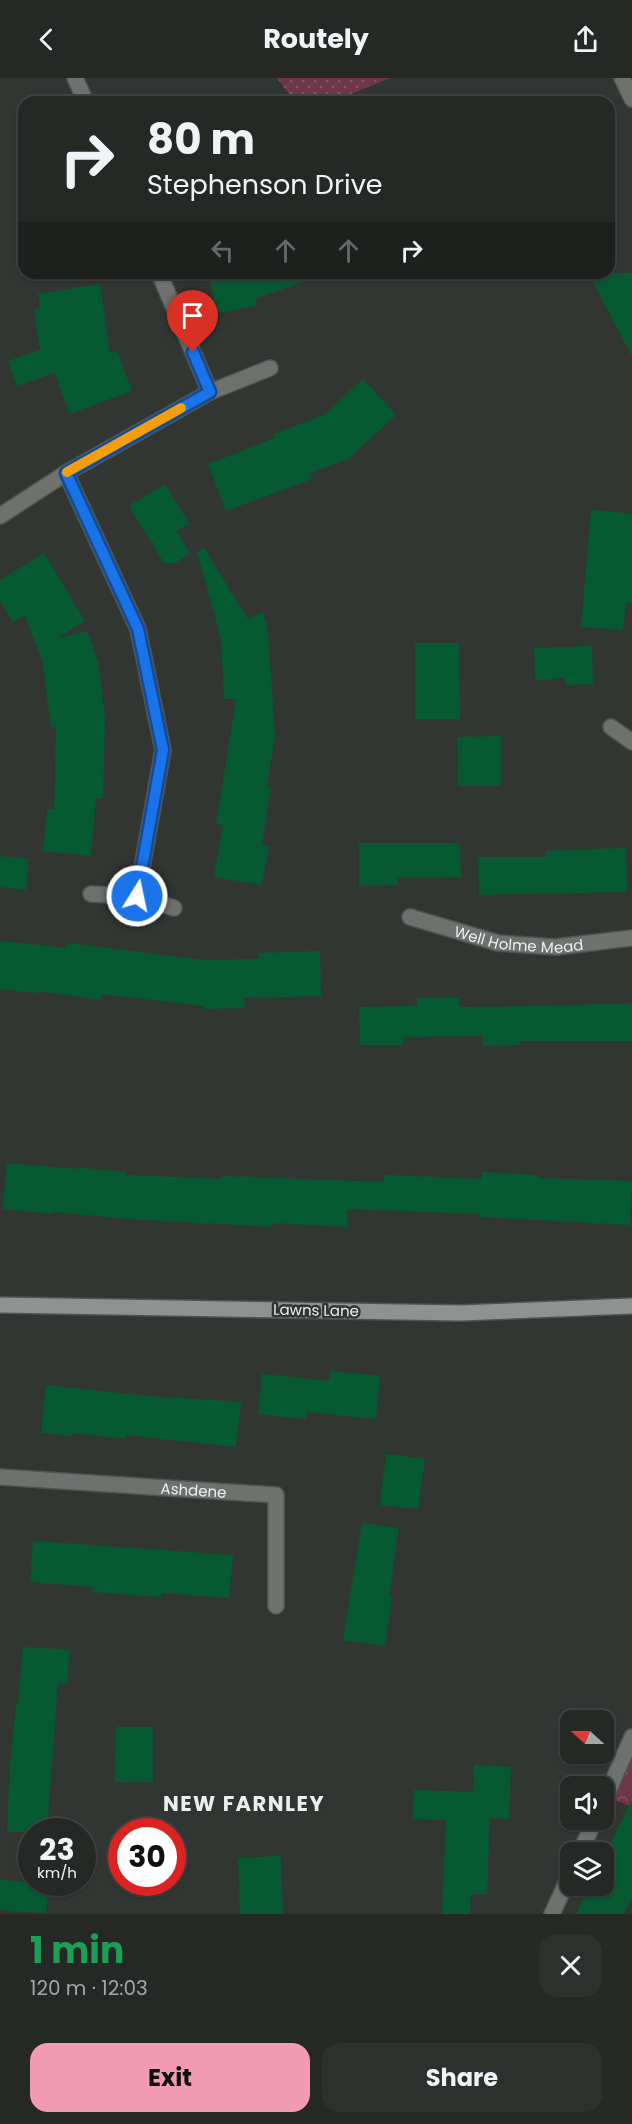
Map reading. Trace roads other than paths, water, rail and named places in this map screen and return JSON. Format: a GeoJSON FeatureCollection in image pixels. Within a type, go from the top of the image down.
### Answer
{"type":"FeatureCollection","features":[{"type":"Feature","properties":{"kind":"street"},"geometry":{"type":"LineString","coordinates":[[75,78],[83,96]]}},
{"type":"Feature","properties":{"kind":"street"},"geometry":{"type":"LineString","coordinates":[[622,78],[632,99]]}},
{"type":"Feature","properties":{"kind":"street"},"geometry":{"type":"LineString","coordinates":[[162,279],[210,392]]}},
{"type":"Feature","properties":{"kind":"street"},"geometry":{"type":"LineString","coordinates":[[0,516],[66,473],[210,392],[270,368]]}},
{"type":"Feature","properties":{"kind":"street"},"geometry":{"type":"LineString","coordinates":[[66,473],[138,629],[163,750],[137,896]]}},
{"type":"Feature","properties":{"kind":"street"},"geometry":{"type":"LineString","coordinates":[[611,727],[632,742]]}},
{"type":"Feature","properties":{"kind":"street"},"geometry":{"type":"LineString","coordinates":[[91,894],[137,896],[174,908]]}},
{"type":"Feature","properties":{"kind":"street","name":"Well Holme Mead"},"geometry":{"type":"LineString","coordinates":[[410,917],[498,943],[556,947],[632,938]]}},
{"type":"Feature","properties":{"kind":"street","name":"Lawns Lane"},"geometry":{"type":"LineString","coordinates":[[0,1305],[461,1313],[632,1306]]}},
{"type":"Feature","properties":{"kind":"street","name":"Ashdene"},"geometry":{"type":"LineString","coordinates":[[0,1477],[276,1495],[276,1606]]}},
{"type":"Feature","properties":{"kind":"street"},"geometry":{"type":"LineString","coordinates":[[614,1778],[632,1737]]}},
{"type":"Feature","properties":{"kind":"street"},"geometry":{"type":"LineString","coordinates":[[552,1914],[560,1896]]}},
{"type":"Feature","properties":{"kind":"district","name":"NEW FARNLEY"},"geometry":{"type":"Point","coordinates":[244,1803]}}]}
